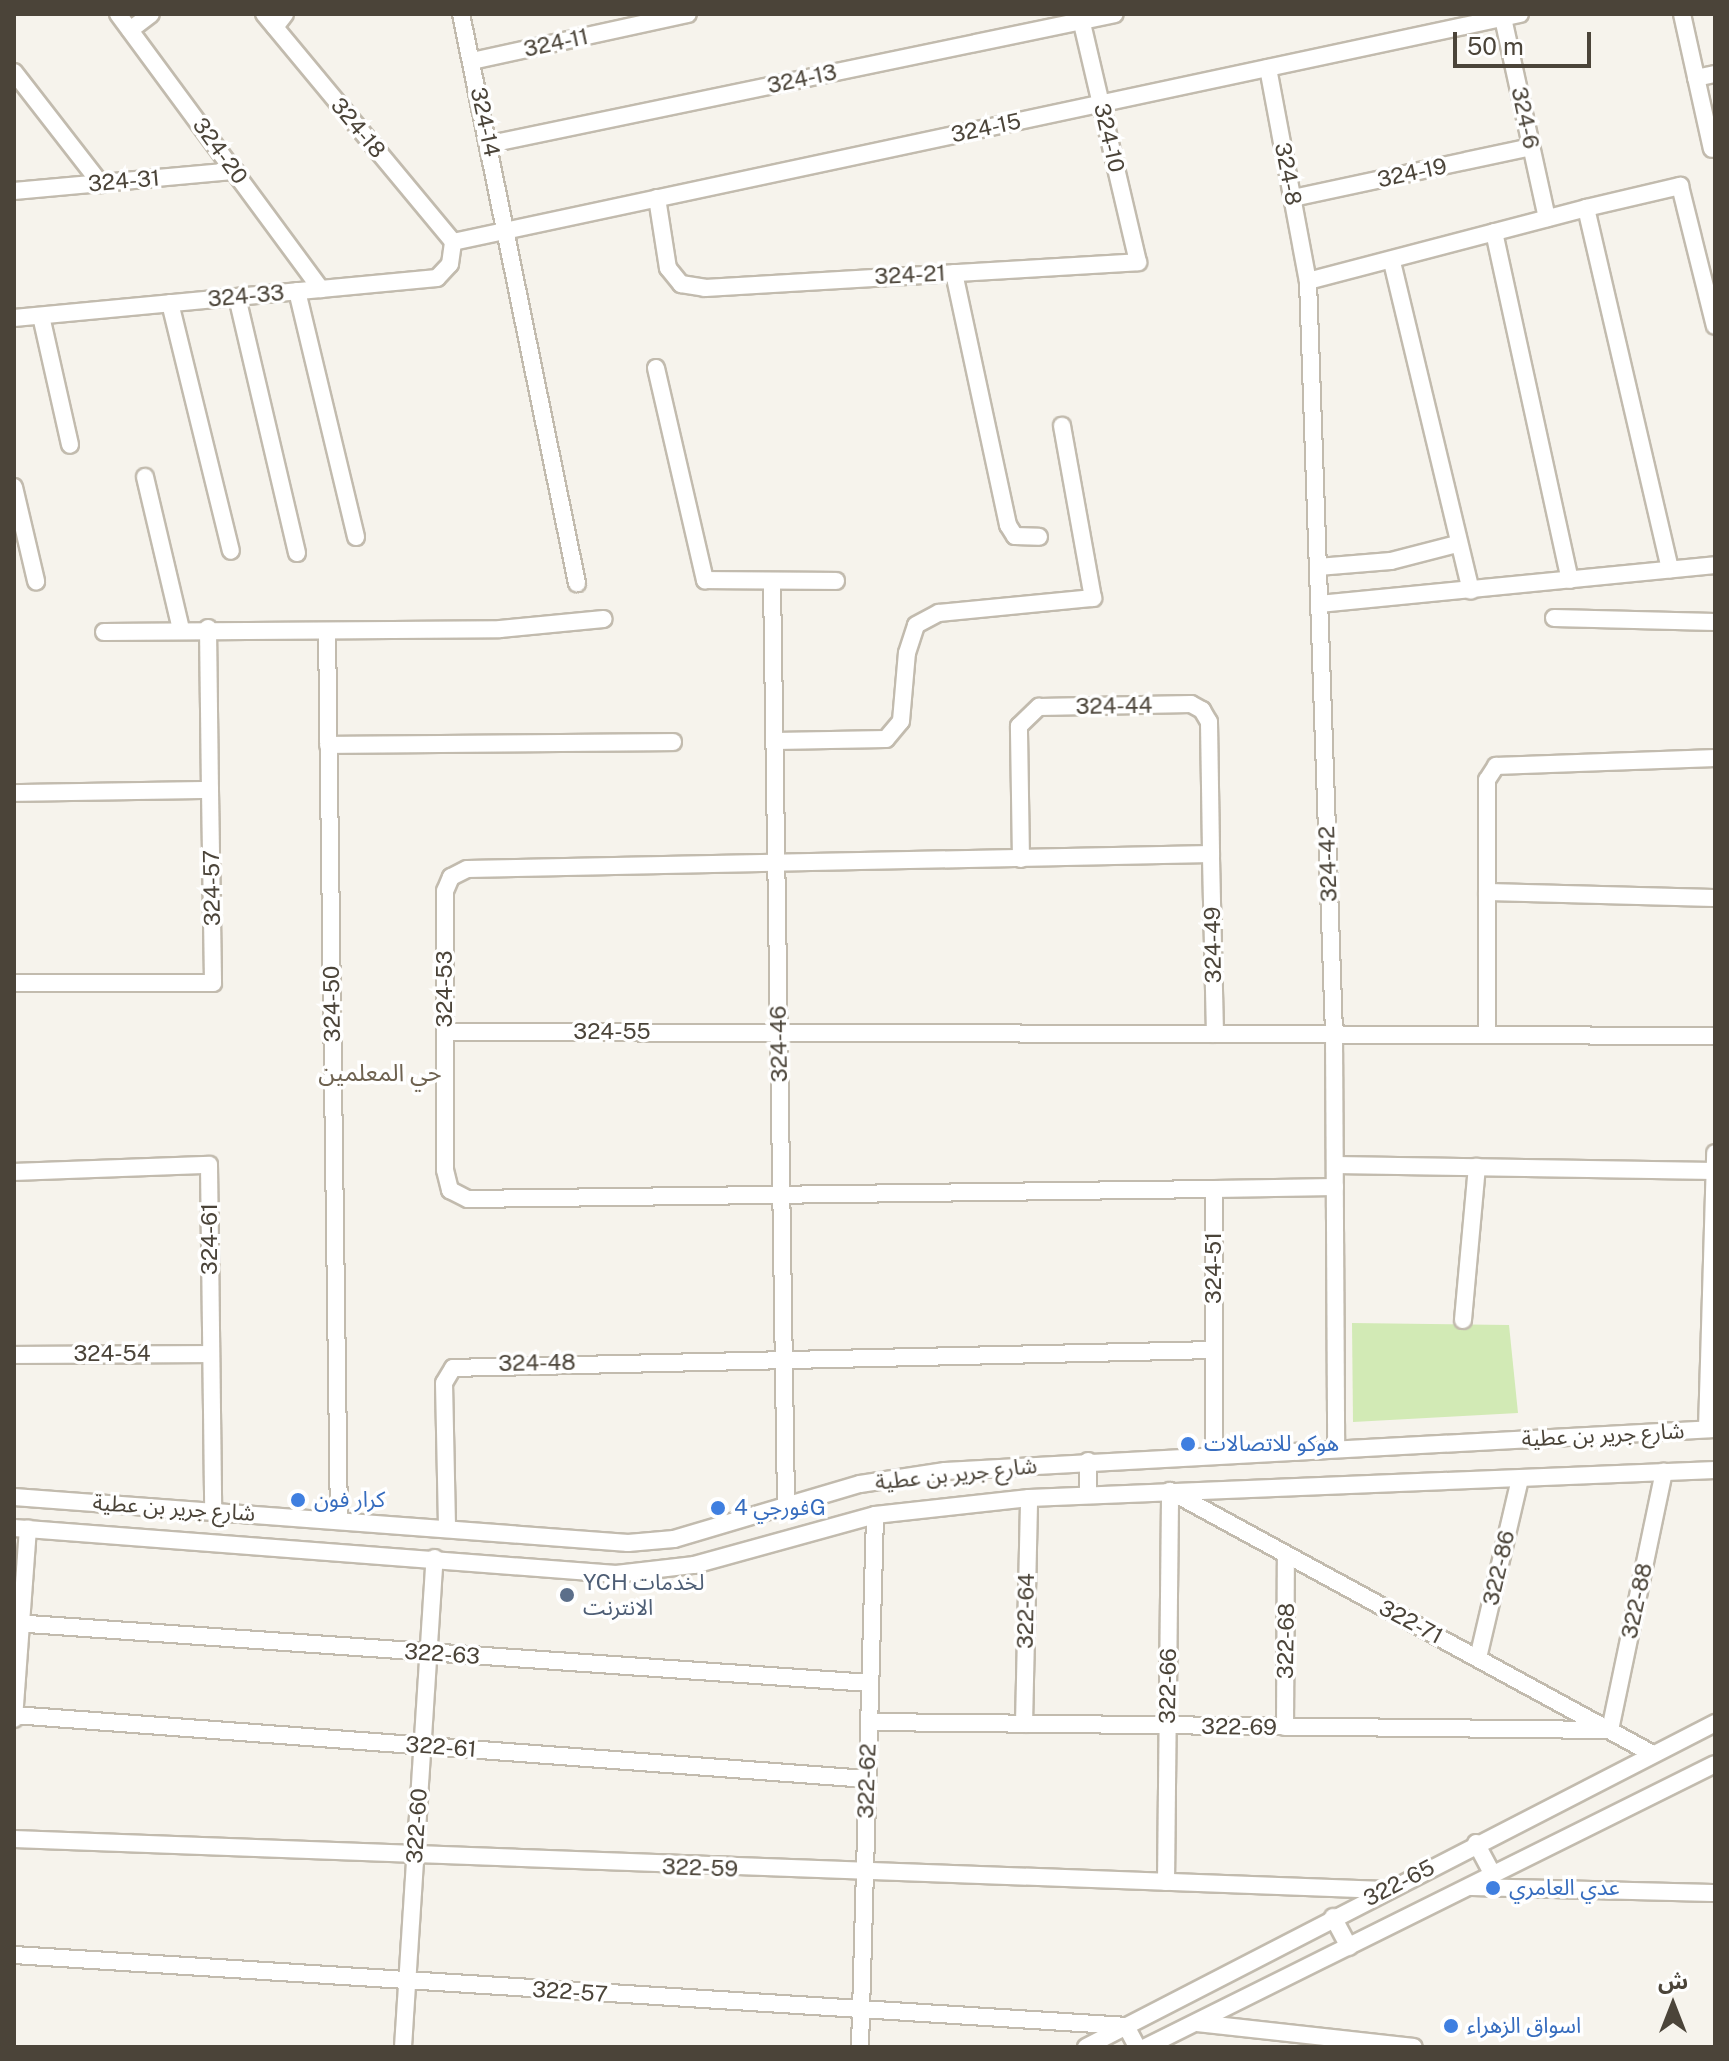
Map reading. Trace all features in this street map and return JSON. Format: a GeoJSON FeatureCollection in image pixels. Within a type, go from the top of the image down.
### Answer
{"type":"FeatureCollection","features":[{"type":"Feature","properties":{"kind":"street","name":"324-20"},"geometry":{"type":"LineString","coordinates":[[118,14],[321,289]]}},
{"type":"Feature","properties":{"kind":"street"},"geometry":{"type":"LineString","coordinates":[[130,30],[151,14]]}},
{"type":"Feature","properties":{"kind":"street","name":"324-14"},"geometry":{"type":"LineString","coordinates":[[461,14],[508,230],[577,583]]}},
{"type":"Feature","properties":{"kind":"street","name":"324-11"},"geometry":{"type":"LineString","coordinates":[[472,61],[688,14]]}},
{"type":"Feature","properties":{"kind":"street","name":"324-13"},"geometry":{"type":"LineString","coordinates":[[490,144],[1081,17],[1115,14]]}},
{"type":"Feature","properties":{"kind":"street","name":"324-15"},"geometry":{"type":"LineString","coordinates":[[453,242],[1520,14]]}},
{"type":"Feature","properties":{"kind":"street"},"geometry":{"type":"LineString","coordinates":[[1682,14],[1712,149]]}},
{"type":"Feature","properties":{"kind":"street","name":"324-10"},"geometry":{"type":"LineString","coordinates":[[1081,17],[1138,262]]}},
{"type":"Feature","properties":{"kind":"street","name":"324-18"},"geometry":{"type":"LineString","coordinates":[[275,18],[453,242]]}},
{"type":"Feature","properties":{"kind":"street","name":"324-6"},"geometry":{"type":"LineString","coordinates":[[1503,18],[1547,218]]}},
{"type":"Feature","properties":{"kind":"street","name":"324-8"},"geometry":{"type":"LineString","coordinates":[[1268,68],[1308,281]]}},
{"type":"Feature","properties":{"kind":"street"},"geometry":{"type":"LineString","coordinates":[[14,72],[101,184]]}},
{"type":"Feature","properties":{"kind":"street"},"geometry":{"type":"LineString","coordinates":[[1696,78],[1715,74]]}},
{"type":"Feature","properties":{"kind":"street","name":"324-19"},"geometry":{"type":"LineString","coordinates":[[1293,198],[1531,147]]}},
{"type":"Feature","properties":{"kind":"street","name":"324-31"},"geometry":{"type":"LineString","coordinates":[[14,191],[235,171]]}},
{"type":"Feature","properties":{"kind":"street"},"geometry":{"type":"LineString","coordinates":[[1308,281],[1680,186],[1715,326]]}},
{"type":"Feature","properties":{"kind":"street","name":"324-21"},"geometry":{"type":"LineString","coordinates":[[657,198],[668,268],[681,284],[1138,262]]}},
{"type":"Feature","properties":{"kind":"street"},"geometry":{"type":"LineString","coordinates":[[1586,208],[1670,569]]}},
{"type":"Feature","properties":{"kind":"street"},"geometry":{"type":"LineString","coordinates":[[1494,232],[1570,580]]}},
{"type":"Feature","properties":{"kind":"street","name":"324-33"},"geometry":{"type":"LineString","coordinates":[[14,318],[437,278],[450,264],[453,242]]}},
{"type":"Feature","properties":{"kind":"street"},"geometry":{"type":"LineString","coordinates":[[1392,262],[1457,544],[1471,591]]}},
{"type":"Feature","properties":{"kind":"street"},"geometry":{"type":"LineString","coordinates":[[954,273],[1008,525],[1015,536],[1039,537]]}},
{"type":"Feature","properties":{"kind":"street","name":"324-42"},"geometry":{"type":"LineString","coordinates":[[1308,281],[1334,1034],[1336,1448]]}},
{"type":"Feature","properties":{"kind":"street"},"geometry":{"type":"LineString","coordinates":[[297,291],[356,537]]}},
{"type":"Feature","properties":{"kind":"street"},"geometry":{"type":"LineString","coordinates":[[237,297],[297,553]]}},
{"type":"Feature","properties":{"kind":"street"},"geometry":{"type":"LineString","coordinates":[[170,303],[231,551]]}},
{"type":"Feature","properties":{"kind":"street"},"geometry":{"type":"LineString","coordinates":[[41,316],[70,445]]}},
{"type":"Feature","properties":{"kind":"street"},"geometry":{"type":"LineString","coordinates":[[656,368],[705,580],[836,581]]}},
{"type":"Feature","properties":{"kind":"street"},"geometry":{"type":"LineString","coordinates":[[775,741],[886,739],[901,721],[907,653],[916,625],[939,613],[1093,598],[1062,426]]}},
{"type":"Feature","properties":{"kind":"street"},"geometry":{"type":"LineString","coordinates":[[145,477],[181,629]]}},
{"type":"Feature","properties":{"kind":"street"},"geometry":{"type":"LineString","coordinates":[[14,487],[36,581]]}},
{"type":"Feature","properties":{"kind":"street"},"geometry":{"type":"LineString","coordinates":[[1318,567],[1391,561],[1457,544]]}},
{"type":"Feature","properties":{"kind":"street"},"geometry":{"type":"LineString","coordinates":[[1319,604],[1715,565]]}},
{"type":"Feature","properties":{"kind":"street","name":"324-46"},"geometry":{"type":"LineString","coordinates":[[772,582],[786,1506]]}},
{"type":"Feature","properties":{"kind":"street"},"geometry":{"type":"LineString","coordinates":[[1554,618],[1715,622]]}},
{"type":"Feature","properties":{"kind":"street"},"geometry":{"type":"LineString","coordinates":[[104,632],[208,628],[327,631],[500,629],[604,619]]}},
{"type":"Feature","properties":{"kind":"street"},"geometry":{"type":"LineString","coordinates":[[14,793],[210,790],[208,628]]}},
{"type":"Feature","properties":{"kind":"street","name":"324-50"},"geometry":{"type":"LineString","coordinates":[[327,631],[339,1520]]}},
{"type":"Feature","properties":{"kind":"street","name":"324-44"},"geometry":{"type":"LineString","coordinates":[[1021,859],[1019,726],[1027,713],[1054,707],[1191,704],[1202,710],[1209,722],[1211,854]]}},
{"type":"Feature","properties":{"kind":"street"},"geometry":{"type":"LineString","coordinates":[[328,745],[673,742]]}},
{"type":"Feature","properties":{"kind":"street"},"geometry":{"type":"LineString","coordinates":[[1487,1035],[1487,780],[1496,766],[1715,758]]}},
{"type":"Feature","properties":{"kind":"street","name":"324-57"},"geometry":{"type":"LineString","coordinates":[[14,983],[213,983],[210,790]]}},
{"type":"Feature","properties":{"kind":"street"},"geometry":{"type":"LineString","coordinates":[[776,861],[1211,854]]}},
{"type":"Feature","properties":{"kind":"street","name":"324-49"},"geometry":{"type":"LineString","coordinates":[[1211,854],[1215,1034]]}},
{"type":"Feature","properties":{"kind":"street","name":"324-53"},"geometry":{"type":"LineString","coordinates":[[776,861],[467,869],[451,877],[445,891],[445,1170],[450,1190],[468,1199],[781,1195]]}},
{"type":"Feature","properties":{"kind":"street"},"geometry":{"type":"LineString","coordinates":[[1487,892],[1715,898]]}},
{"type":"Feature","properties":{"kind":"street","name":"324-55"},"geometry":{"type":"LineString","coordinates":[[445,1032],[779,1033]]}},
{"type":"Feature","properties":{"kind":"street"},"geometry":{"type":"LineString","coordinates":[[779,1033],[1715,1036]]}},
{"type":"Feature","properties":{"kind":"street"},"geometry":{"type":"LineString","coordinates":[[1711,1429],[1715,1153]]}},
{"type":"Feature","properties":{"kind":"street","name":"324-61"},"geometry":{"type":"LineString","coordinates":[[14,1172],[209,1165],[213,1509]]}},
{"type":"Feature","properties":{"kind":"street"},"geometry":{"type":"LineString","coordinates":[[1335,1165],[1715,1171]]}},
{"type":"Feature","properties":{"kind":"street"},"geometry":{"type":"LineString","coordinates":[[1463,1320],[1477,1167]]}},
{"type":"Feature","properties":{"kind":"street"},"geometry":{"type":"LineString","coordinates":[[781,1195],[1335,1187]]}},
{"type":"Feature","properties":{"kind":"street","name":"324-51"},"geometry":{"type":"LineString","coordinates":[[1214,1189],[1214,1453]]}},
{"type":"Feature","properties":{"kind":"street"},"geometry":{"type":"LineString","coordinates":[[784,1357],[1214,1350]]}},
{"type":"Feature","properties":{"kind":"street","name":"324-54"},"geometry":{"type":"LineString","coordinates":[[14,1355],[211,1354]]}},
{"type":"Feature","properties":{"kind":"street","name":"324-48"},"geometry":{"type":"LineString","coordinates":[[447,1527],[444,1383],[453,1368],[784,1357]]}},
{"type":"Feature","properties":{"kind":"street","name":"شارع جرير بن عطية"},"geometry":{"type":"LineString","coordinates":[[14,1497],[447,1527],[572,1540],[674,1539],[860,1484],[945,1471],[1214,1453],[1711,1429]]}},
{"type":"Feature","properties":{"kind":"street"},"geometry":{"type":"LineString","coordinates":[[1088,1461],[1088,1495]]}},
{"type":"Feature","properties":{"kind":"street","name":"شارع جرير بن عطية"},"geometry":{"type":"LineString","coordinates":[[21,1528],[616,1574],[694,1565],[875,1515],[1029,1498],[1715,1470]]}},
{"type":"Feature","properties":{"kind":"street","name":"322-88"},"geometry":{"type":"LineString","coordinates":[[1610,1730],[1664,1472]]}},
{"type":"Feature","properties":{"kind":"street","name":"322-86"},"geometry":{"type":"LineString","coordinates":[[1478,1658],[1520,1479]]}},
{"type":"Feature","properties":{"kind":"street","name":"322-71"},"geometry":{"type":"LineString","coordinates":[[1170,1491],[1651,1753]]}},
{"type":"Feature","properties":{"kind":"street","name":"322-66"},"geometry":{"type":"LineString","coordinates":[[1166,1882],[1170,1491]]}},
{"type":"Feature","properties":{"kind":"street","name":"322-64"},"geometry":{"type":"LineString","coordinates":[[1024,1724],[1029,1498]]}},
{"type":"Feature","properties":{"kind":"street"},"geometry":{"type":"LineString","coordinates":[[95,1503],[98,1532]]}},
{"type":"Feature","properties":{"kind":"street","name":"322-62"},"geometry":{"type":"LineString","coordinates":[[860,2047],[875,1515]]}},
{"type":"Feature","properties":{"kind":"street"},"geometry":{"type":"LineString","coordinates":[[14,1717],[21,1528]]}},
{"type":"Feature","properties":{"kind":"street"},"geometry":{"type":"LineString","coordinates":[[570,1570],[572,1540]]}},
{"type":"Feature","properties":{"kind":"street","name":"322-68"},"geometry":{"type":"LineString","coordinates":[[1285,1727],[1286,1555]]}},
{"type":"Feature","properties":{"kind":"street","name":"322-60"},"geometry":{"type":"LineString","coordinates":[[403,2047],[435,1558]]}},
{"type":"Feature","properties":{"kind":"street","name":"322-63"},"geometry":{"type":"LineString","coordinates":[[18,1623],[870,1683]]}},
{"type":"Feature","properties":{"kind":"street","name":"322-61"},"geometry":{"type":"LineString","coordinates":[[14,1717],[867,1779]]}},
{"type":"Feature","properties":{"kind":"street","name":"322-69"},"geometry":{"type":"LineString","coordinates":[[869,1722],[1610,1730]]}},
{"type":"Feature","properties":{"kind":"street","name":"322-65"},"geometry":{"type":"LineString","coordinates":[[1086,2047],[1476,1843],[1715,1723]]}},
{"type":"Feature","properties":{"kind":"street","name":"322-65"},"geometry":{"type":"LineString","coordinates":[[1146,2047],[1715,1764]]}},
{"type":"Feature","properties":{"kind":"street","name":"322-59"},"geometry":{"type":"LineString","coordinates":[[14,1839],[865,1875],[1385,1890]]}},
{"type":"Feature","properties":{"kind":"street"},"geometry":{"type":"LineString","coordinates":[[1476,1843],[1493,1875]]}},
{"type":"Feature","properties":{"kind":"street"},"geometry":{"type":"LineString","coordinates":[[1468,1887],[1715,1893]]}},
{"type":"Feature","properties":{"kind":"street"},"geometry":{"type":"LineString","coordinates":[[1333,1917],[1349,1947]]}},
{"type":"Feature","properties":{"kind":"street","name":"322-57"},"geometry":{"type":"LineString","coordinates":[[14,1955],[1126,2026]]}},
{"type":"Feature","properties":{"kind":"street"},"geometry":{"type":"LineString","coordinates":[[1196,2022],[1414,2047]]}},
{"type":"Feature","properties":{"kind":"street"},"geometry":{"type":"LineString","coordinates":[[1126,2026],[1137,2047]]}},
{"type":"Feature","properties":{"kind":"green space"},"geometry":{"type":"Polygon","coordinates":[[[1352,1323],[1509,1325],[1518,1413],[1353,1422],[1352,1323]]]}},
{"type":"Feature","properties":{"kind":"place","name":"هوكو للاتصالات"},"geometry":{"type":"Point","coordinates":[1188,1444]}},
{"type":"Feature","properties":{"kind":"place","name":"كرار فون"},"geometry":{"type":"Point","coordinates":[298,1500]}},
{"type":"Feature","properties":{"kind":"place","name":"فورجي 4G"},"geometry":{"type":"Point","coordinates":[718,1508]}},
{"type":"Feature","properties":{"kind":"place","name":"YCH لخدمات الانترنت"},"geometry":{"type":"Point","coordinates":[567,1595]}},
{"type":"Feature","properties":{"kind":"place","name":"عدي العامري"},"geometry":{"type":"Point","coordinates":[1493,1888]}},
{"type":"Feature","properties":{"kind":"place","name":"اسواق الزهراء"},"geometry":{"type":"Point","coordinates":[1451,2026]}},
{"type":"Feature","properties":{"kind":"district","name":"حي المعلمين"},"geometry":{"type":"Point","coordinates":[380,1073]}}]}
